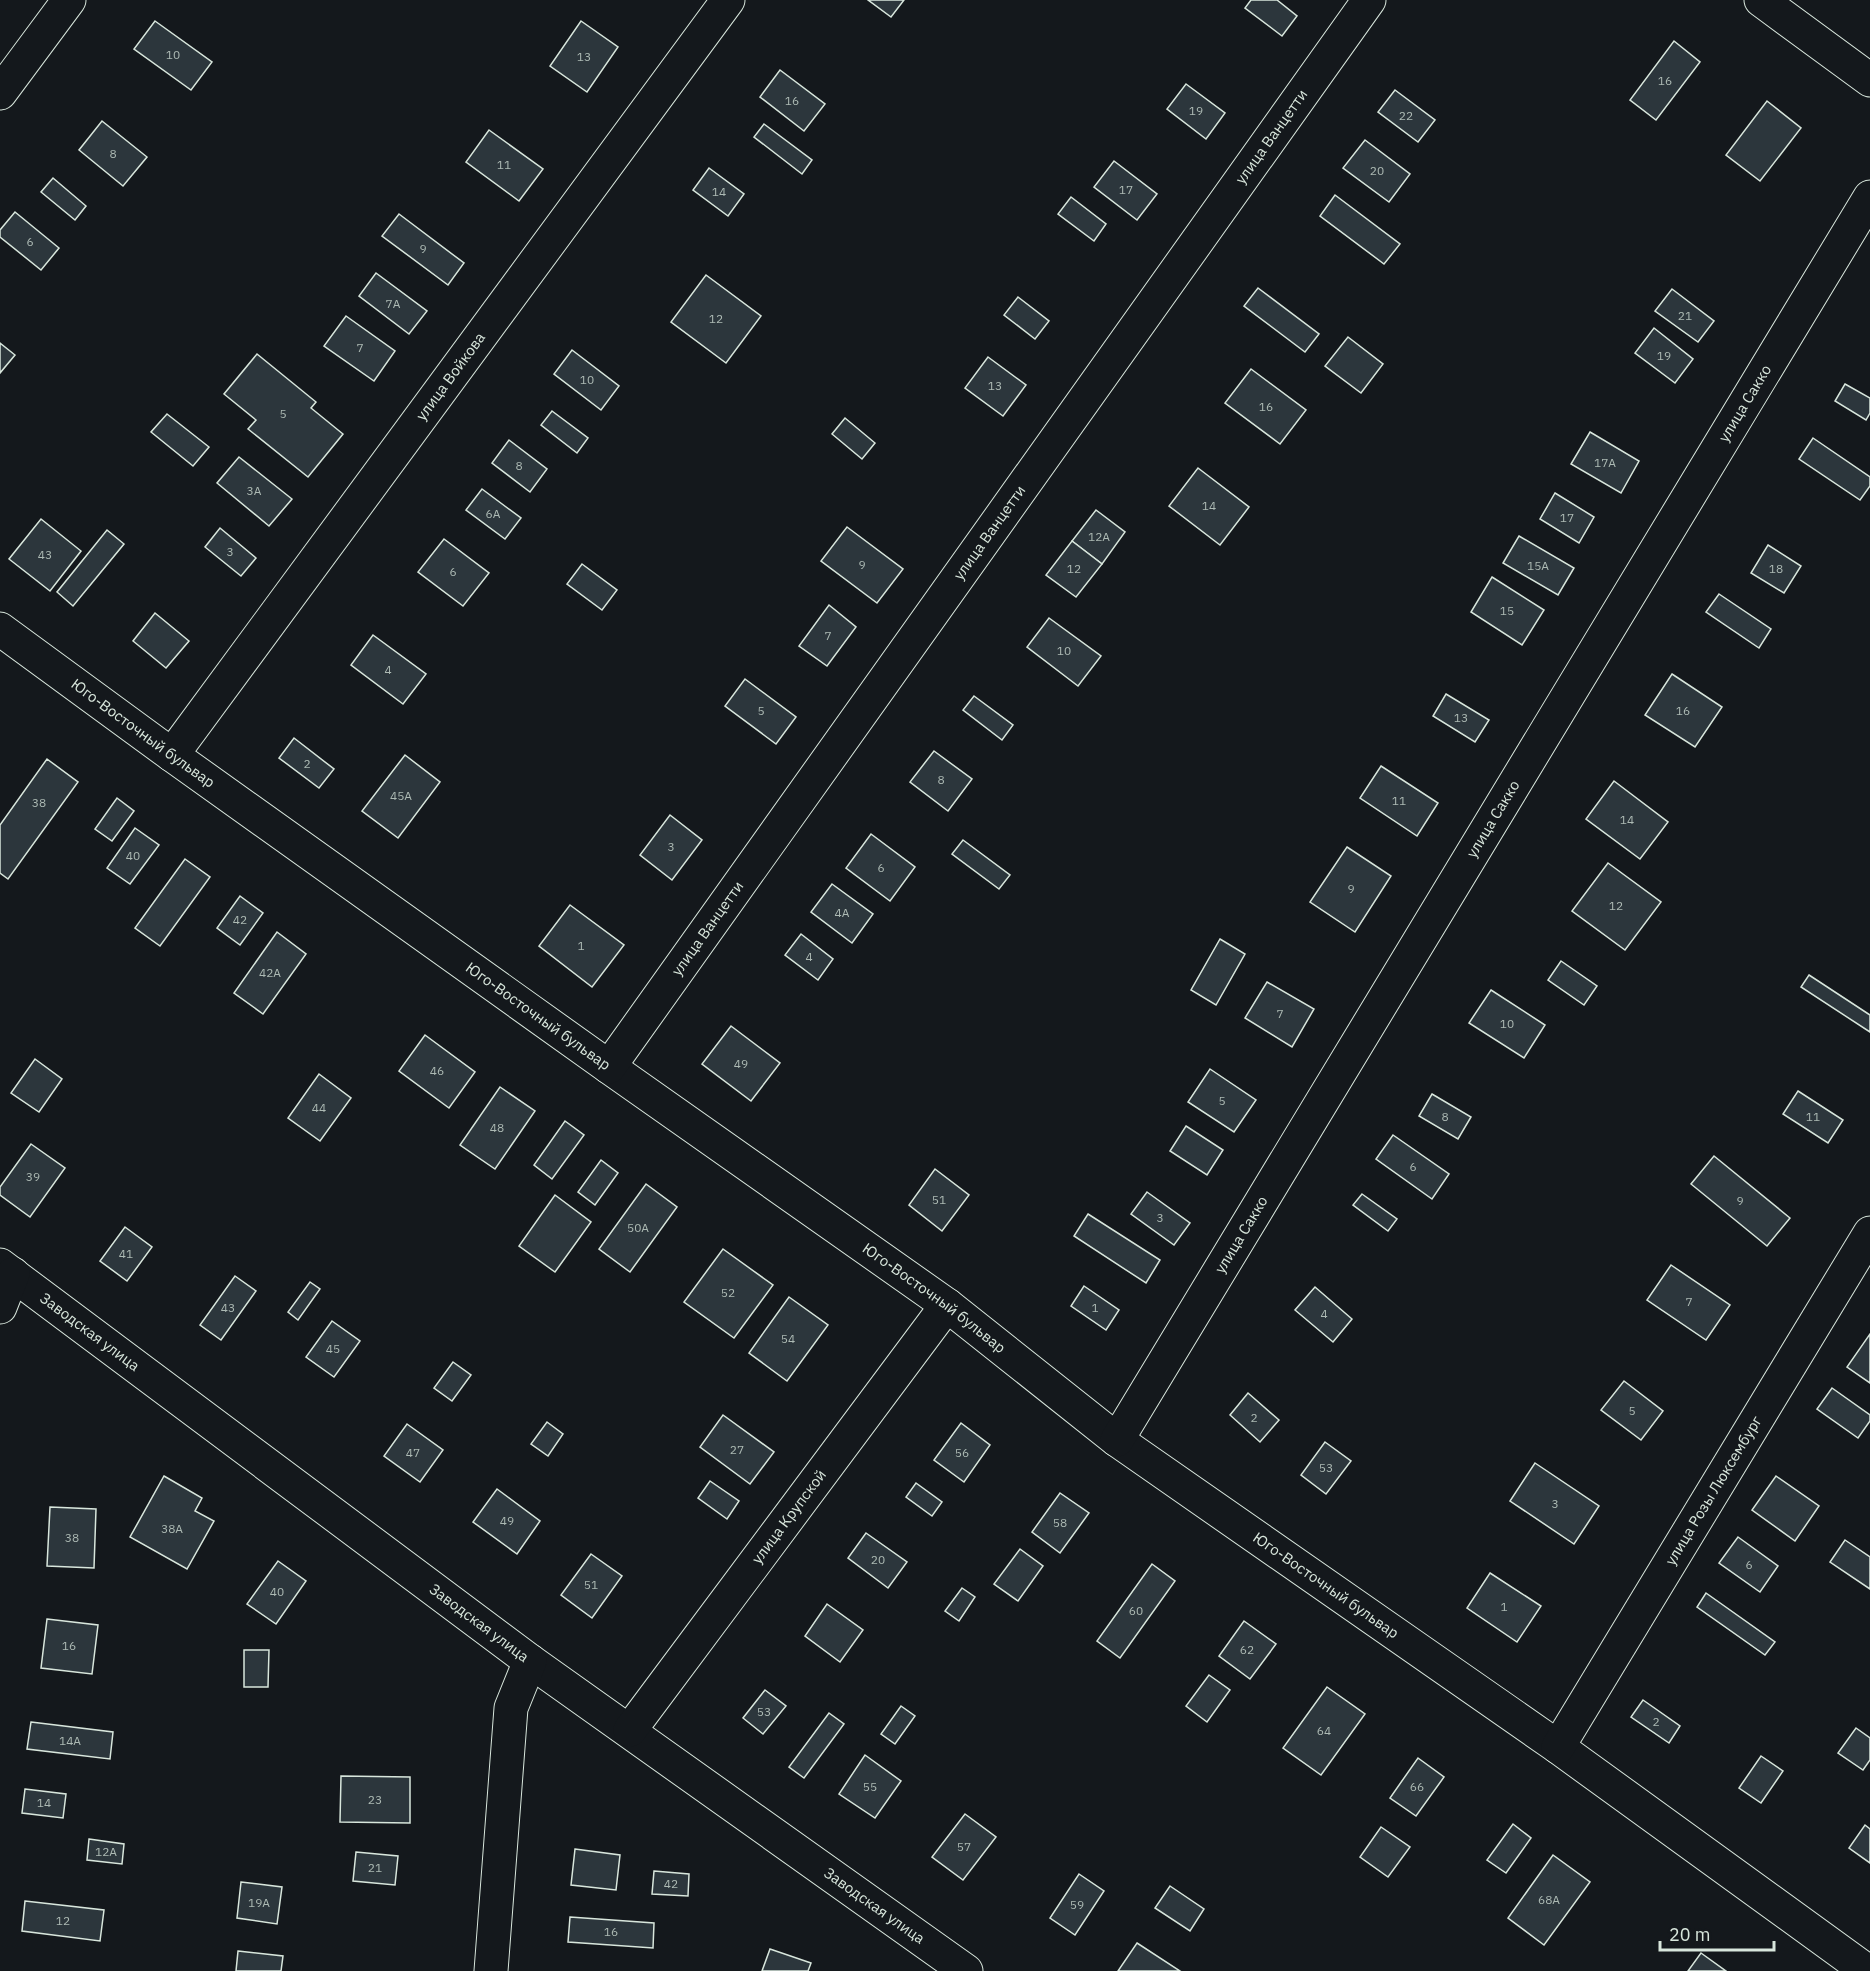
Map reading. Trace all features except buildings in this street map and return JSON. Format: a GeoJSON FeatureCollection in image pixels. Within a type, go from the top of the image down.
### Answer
{"type":"FeatureCollection","features":[{"type":"Feature","properties":{"kind":"street"},"geometry":{"type":"LineString","coordinates":[[0,93],[69,0]]}},
{"type":"Feature","properties":{"kind":"street","name":"улица Войкова"},"geometry":{"type":"LineString","coordinates":[[172,755],[728,0]]}},
{"type":"Feature","properties":{"kind":"street","name":"улица Ванцетти"},"geometry":{"type":"LineString","coordinates":[[609,1067],[1369,0]]}},
{"type":"Feature","properties":{"kind":"street"},"geometry":{"type":"LineString","coordinates":[[1761,0],[1870,81]]}},
{"type":"Feature","properties":{"kind":"street","name":"улица Сакко"},"geometry":{"type":"LineString","coordinates":[[1117,1440],[1870,197]]}},
{"type":"Feature","properties":{"kind":"street","name":"Юго-Восточный бульвар"},"geometry":{"type":"LineString","coordinates":[[0,629],[172,755],[609,1067],[947,1305],[1117,1440],[1558,1747],[1867,1971]]}},
{"type":"Feature","properties":{"kind":"street","name":"улица Розы Люксембург"},"geometry":{"type":"LineString","coordinates":[[1558,1747],[1870,1233]]}},
{"type":"Feature","properties":{"kind":"street"},"geometry":{"type":"LineString","coordinates":[[0,1307],[6,1269]]}},
{"type":"Feature","properties":{"kind":"street","name":"Заводская улица"},"geometry":{"type":"LineString","coordinates":[[6,1269],[530,1660],[966,1971]]}},
{"type":"Feature","properties":{"kind":"street","name":"улица Крупской"},"geometry":{"type":"LineString","coordinates":[[630,1730],[947,1305]]}},
{"type":"Feature","properties":{"kind":"street"},"geometry":{"type":"LineString","coordinates":[[491,1971],[511,1708],[530,1660]]}}]}
